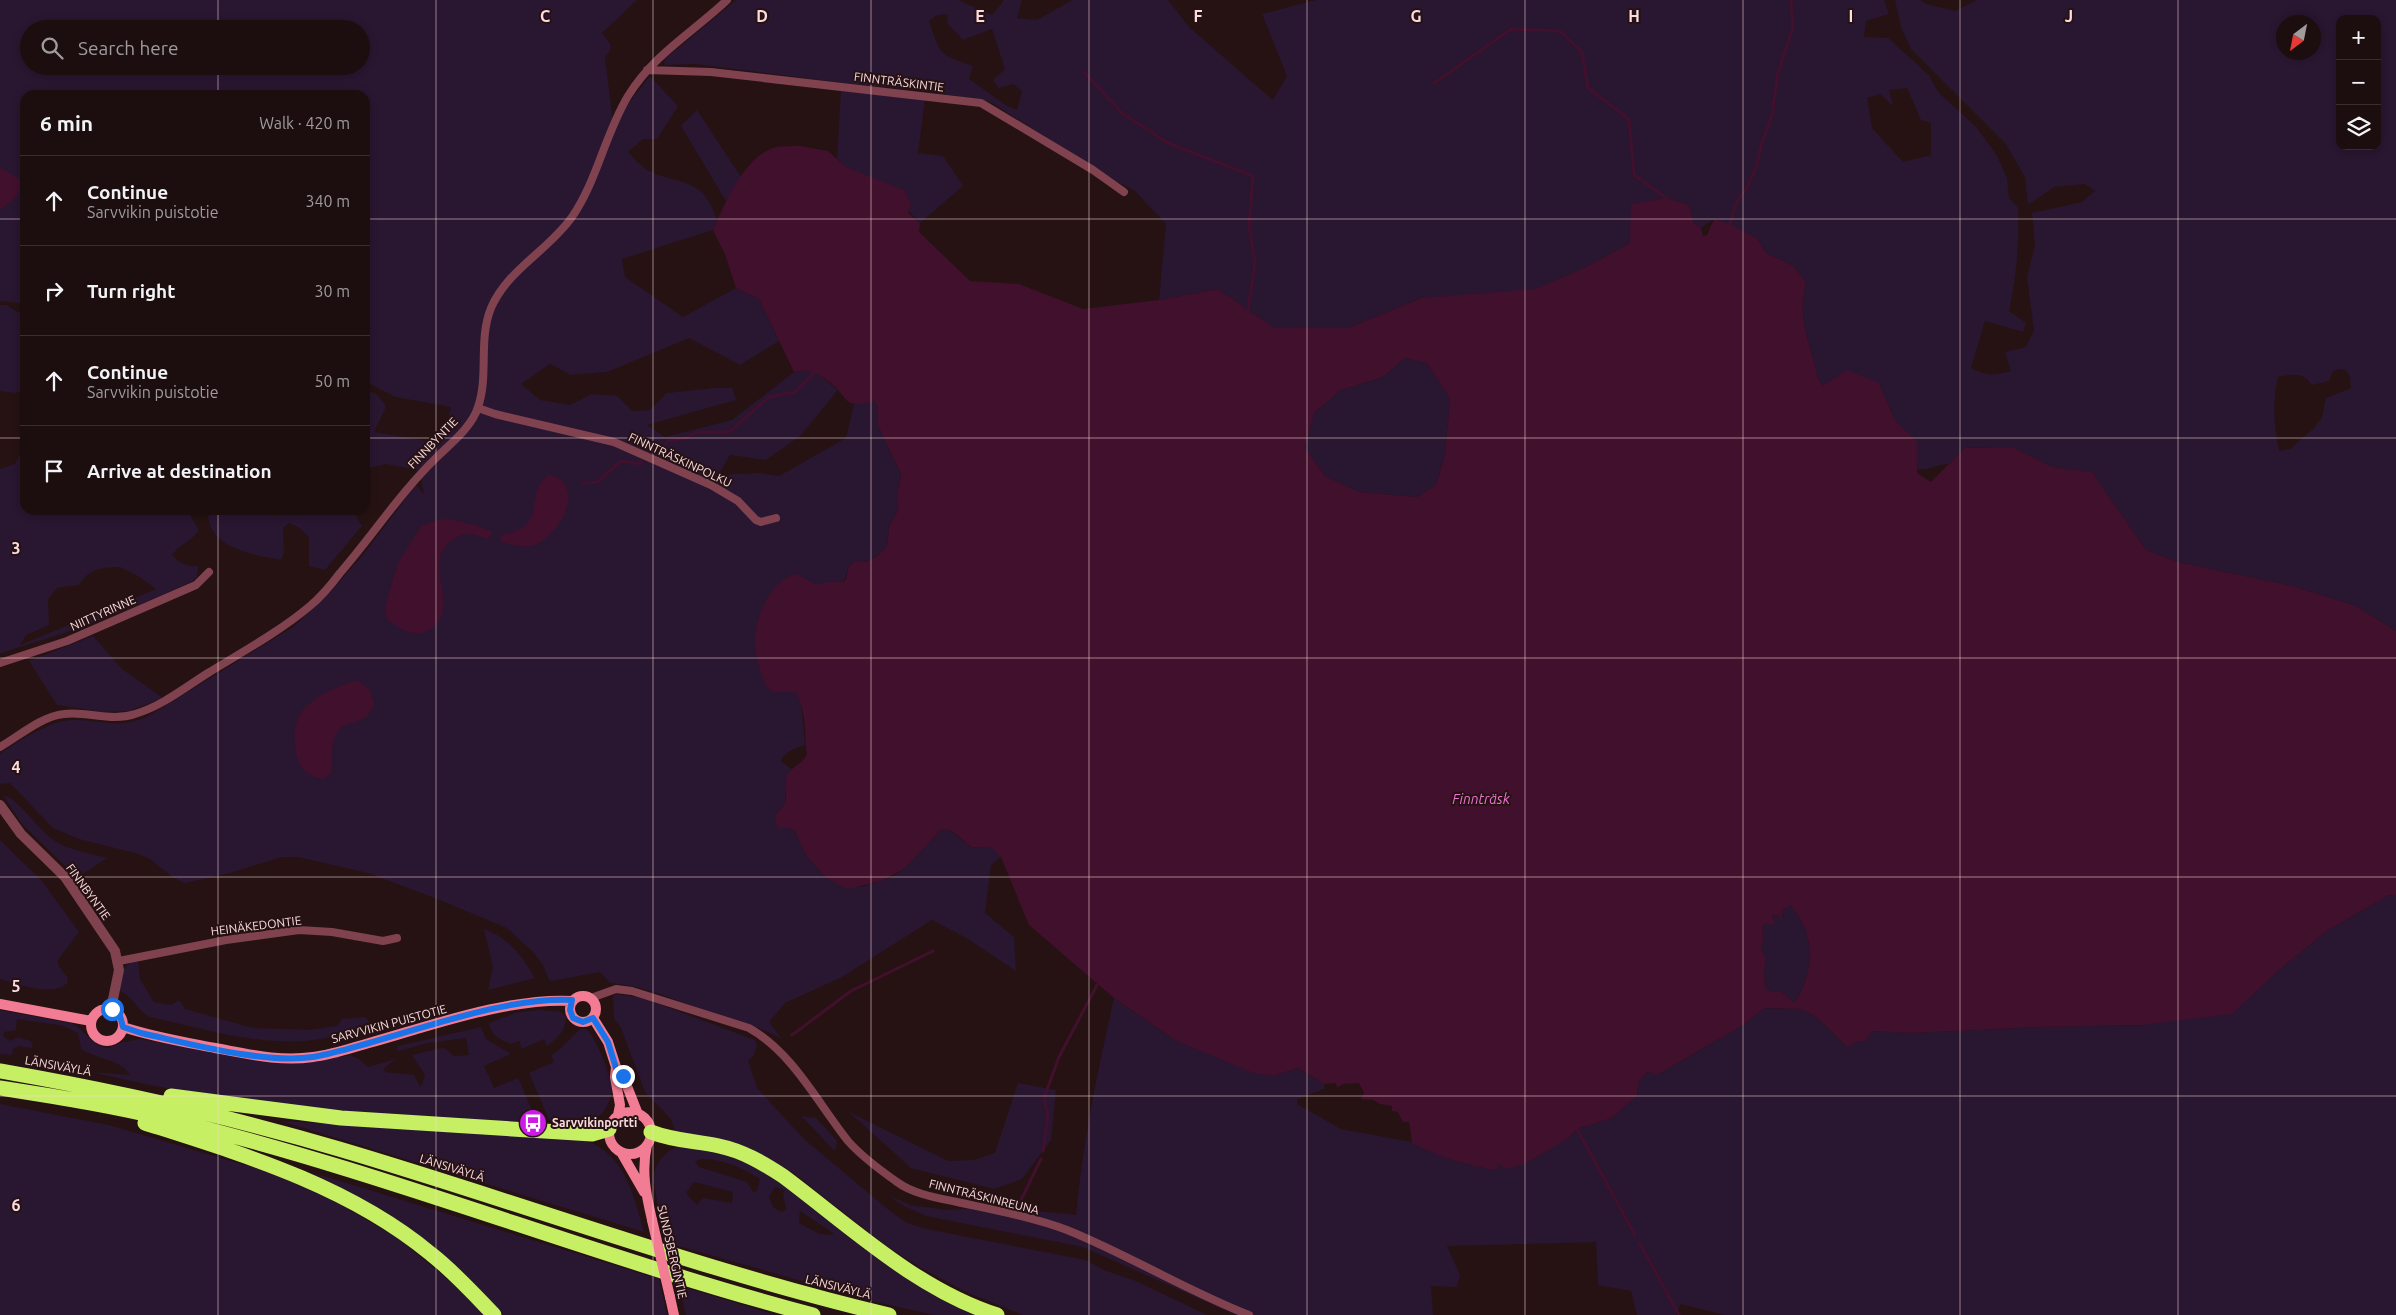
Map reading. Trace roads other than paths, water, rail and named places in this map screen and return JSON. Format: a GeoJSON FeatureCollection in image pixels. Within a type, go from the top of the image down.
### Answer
{"type":"FeatureCollection","features":[{"type":"Feature","properties":{"kind":"highway","name":"LÄNSIVÄYLÄ"},"geometry":{"type":"LineString","coordinates":[[0,1071],[176,1106],[337,1148],[778,1286],[889,1315]]}},
{"type":"Feature","properties":{"kind":"highway"},"geometry":{"type":"LineString","coordinates":[[78,1085],[341,1118],[592,1134],[608,1129]]}},
{"type":"Feature","properties":{"kind":"highway"},"geometry":{"type":"LineString","coordinates":[[0,1088],[62,1098],[171,1120],[318,1160],[674,1274],[813,1315]]}},
{"type":"Feature","properties":{"kind":"highway"},"geometry":{"type":"LineString","coordinates":[[62,1098],[236,1152],[321,1186],[382,1219],[409,1237],[452,1272],[494,1315]]}},
{"type":"Feature","properties":{"kind":"highway"},"geometry":{"type":"LineString","coordinates":[[649,1139],[668,1138],[720,1146],[764,1164],[783,1176],[906,1268],[957,1298],[998,1315]]}},
{"type":"Feature","properties":{"kind":"main road"},"geometry":{"type":"LineString","coordinates":[[582,996],[591,998],[597,1010],[593,1018],[586,1022],[576,1020],[570,1010],[572,1000],[582,996]]}},
{"type":"Feature","properties":{"kind":"main road","name":"SARVVIKIN PUISTOTIE"},"geometry":{"type":"LineString","coordinates":[[123,1027],[181,1042],[262,1057],[291,1059],[330,1053],[475,1014],[525,1003],[572,1000]]}},
{"type":"Feature","properties":{"kind":"main road"},"geometry":{"type":"LineString","coordinates":[[0,1004],[91,1021]]}},
{"type":"Feature","properties":{"kind":"main road"},"geometry":{"type":"LineString","coordinates":[[112,1009],[120,1016],[123,1027],[117,1037],[106,1041],[101,1040],[92,1032],[91,1021],[93,1016],[101,1010],[112,1009]]}},
{"type":"Feature","properties":{"kind":"main road"},"geometry":{"type":"LineString","coordinates":[[593,1018],[608,1042],[616,1068],[615,1077],[620,1105],[618,1115],[608,1129],[611,1143],[621,1152],[635,1154],[649,1139],[647,1121],[638,1114],[628,1112],[618,1115]]}},
{"type":"Feature","properties":{"kind":"main road"},"geometry":{"type":"LineString","coordinates":[[616,1068],[623,1076],[638,1114]]}},
{"type":"Feature","properties":{"kind":"main road","name":"SUNDSBERGINTIE"},"geometry":{"type":"LineString","coordinates":[[649,1139],[643,1163],[646,1195],[674,1315]]}},
{"type":"Feature","properties":{"kind":"main road","name":"SUNDSBERGINTIE"},"geometry":{"type":"LineString","coordinates":[[621,1152],[646,1195]]}},
{"type":"Feature","properties":{"kind":"street","name":"FINNBYNTIE"},"geometry":{"type":"LineString","coordinates":[[0,747],[50,717],[60,714],[114,718],[146,710],[176,695],[288,623],[326,590],[401,496],[468,425],[478,408],[482,392],[484,336],[491,308],[513,274],[552,240],[571,217],[581,201],[613,124],[629,95],[647,70],[662,54],[727,0]]}},
{"type":"Feature","properties":{"kind":"street","name":"FINNTRÄSKINTIE"},"geometry":{"type":"LineString","coordinates":[[647,70],[711,72],[981,103],[1093,170],[1124,192]]}},
{"type":"Feature","properties":{"kind":"street","name":"FINNTRÄSKINPOLKU"},"geometry":{"type":"LineString","coordinates":[[478,408],[495,414],[614,442],[711,485],[738,501],[756,520],[761,522],[776,518]]}},
{"type":"Feature","properties":{"kind":"street","name":"NIITTYRINNE"},"geometry":{"type":"LineString","coordinates":[[0,663],[67,641],[95,629],[196,585],[209,572]]}},
{"type":"Feature","properties":{"kind":"street","name":"FINNBYNTIE"},"geometry":{"type":"LineString","coordinates":[[0,805],[21,834],[65,878],[115,951],[119,961]]}},
{"type":"Feature","properties":{"kind":"street","name":"HEINÄKEDONTIE"},"geometry":{"type":"LineString","coordinates":[[119,961],[216,942],[297,931],[332,932],[383,941],[396,938]]}},
{"type":"Feature","properties":{"kind":"street"},"geometry":{"type":"LineString","coordinates":[[112,1009],[119,961]]}},
{"type":"Feature","properties":{"kind":"street","name":"FINNTRÄSKINREUNA"},"geometry":{"type":"LineString","coordinates":[[591,998],[616,989],[632,991],[749,1028],[764,1037],[787,1059],[849,1142],[898,1184],[928,1196],[1008,1214],[1066,1230],[1152,1268],[1216,1302],[1249,1315]]}},
{"type":"Feature","properties":{"kind":"water","name":"Finnträsk"},"geometry":{"type":"Polygon","coordinates":[[[800,146],[828,151],[846,167],[904,190],[911,204],[908,213],[920,223],[919,232],[970,281],[1019,284],[1083,309],[1159,300],[1218,289],[1274,328],[1348,328],[1421,298],[1536,289],[1586,267],[1630,243],[1631,204],[1666,198],[1689,205],[1694,223],[1701,228],[1703,236],[1707,235],[1714,219],[1730,224],[1758,239],[1766,253],[1794,266],[1806,283],[1803,296],[1804,320],[1818,379],[1823,386],[1847,370],[1879,383],[1895,420],[1917,442],[1917,473],[1931,482],[1965,448],[2013,447],[2052,467],[2092,472],[2146,550],[2178,562],[2293,586],[2356,606],[2396,631],[2396,896],[2389,895],[2327,931],[2280,969],[2232,1014],[2142,1025],[2038,1027],[1912,1033],[1871,1031],[1866,1041],[1857,1041],[1847,1047],[1820,1020],[1802,1009],[1764,1008],[1745,1024],[1657,1075],[1648,1071],[1639,1081],[1637,1096],[1612,1118],[1577,1129],[1569,1138],[1526,1163],[1508,1169],[1497,1163],[1497,1169],[1492,1170],[1448,1159],[1415,1145],[1412,1142],[1409,1122],[1403,1122],[1398,1112],[1392,1111],[1392,1106],[1380,1104],[1373,1100],[1361,1099],[1364,1093],[1359,1083],[1343,1084],[1337,1088],[1336,1083],[1324,1084],[1298,1068],[1273,1076],[1253,1073],[1175,1040],[1114,998],[1029,925],[1001,857],[992,848],[971,847],[952,831],[942,829],[904,869],[881,881],[844,888],[824,876],[805,854],[795,831],[790,828],[779,828],[776,824],[775,815],[785,804],[785,782],[787,775],[807,754],[804,722],[802,706],[795,692],[773,692],[766,684],[756,652],[756,630],[758,620],[767,600],[780,583],[788,577],[797,574],[816,585],[832,581],[844,582],[848,568],[856,561],[865,562],[876,557],[887,546],[889,527],[898,510],[897,495],[901,474],[878,426],[878,408],[875,401],[860,404],[851,403],[819,375],[807,371],[794,372],[759,299],[736,288],[725,254],[713,230],[730,194],[746,169],[755,159],[766,151],[777,147],[800,146]],[[1405,358],[1383,377],[1341,390],[1314,413],[1305,448],[1325,476],[1359,492],[1417,497],[1436,485],[1445,455],[1450,399],[1427,363],[1405,358]],[[1791,906],[1786,907],[1782,912],[1782,922],[1779,916],[1774,915],[1772,916],[1775,923],[1773,925],[1765,923],[1762,928],[1764,938],[1761,949],[1766,959],[1764,971],[1766,990],[1781,991],[1793,1002],[1797,1000],[1803,988],[1807,976],[1810,952],[1805,929],[1791,906]]]}},
{"type":"Feature","properties":{"kind":"water"},"geometry":{"type":"Polygon","coordinates":[[[0,167],[20,180],[20,189],[15,198],[0,210],[0,167]]]}},
{"type":"Feature","properties":{"kind":"water"},"geometry":{"type":"Polygon","coordinates":[[[549,475],[561,480],[567,488],[566,511],[560,523],[541,542],[531,546],[501,542],[501,535],[516,531],[526,525],[534,509],[537,491],[541,482],[549,475]]]}},
{"type":"Feature","properties":{"kind":"water"},"geometry":{"type":"Polygon","coordinates":[[[441,519],[461,522],[492,531],[489,539],[468,533],[456,538],[446,546],[441,554],[439,564],[443,595],[442,614],[438,623],[429,630],[412,633],[387,619],[385,607],[398,563],[421,526],[441,519]]]}},
{"type":"Feature","properties":{"kind":"water"},"geometry":{"type":"Polygon","coordinates":[[[353,681],[359,681],[370,690],[374,704],[369,714],[361,720],[342,727],[336,734],[332,748],[332,772],[324,779],[312,776],[301,766],[296,751],[295,732],[299,716],[308,704],[320,696],[353,681]]]}},
{"type":"Feature","properties":{"kind":"waterway"},"geometry":{"type":"LineString","coordinates":[[1730,224],[1737,201],[1747,188],[1756,168],[1761,146],[1772,115],[1778,73],[1793,27],[1791,0]]}},
{"type":"Feature","properties":{"kind":"waterway"},"geometry":{"type":"LineString","coordinates":[[1433,84],[1511,29],[1560,31],[1582,52],[1588,88],[1629,119],[1634,175],[1666,198]]}},
{"type":"Feature","properties":{"kind":"waterway"},"geometry":{"type":"LineString","coordinates":[[1085,73],[1122,113],[1168,143],[1253,176],[1249,227],[1255,263],[1248,310]]}},
{"type":"Feature","properties":{"kind":"waterway"},"geometry":{"type":"LineString","coordinates":[[645,447],[653,451],[663,448],[668,441],[686,438],[696,432],[729,432],[769,397],[795,392],[815,372]]}},
{"type":"Feature","properties":{"kind":"waterway"},"geometry":{"type":"LineString","coordinates":[[582,483],[597,482],[621,461],[640,464],[641,462]]}},
{"type":"Feature","properties":{"kind":"waterway"},"geometry":{"type":"LineString","coordinates":[[792,1035],[851,991],[933,951]]}},
{"type":"Feature","properties":{"kind":"waterway"},"geometry":{"type":"LineString","coordinates":[[1043,1151],[1048,1115],[1044,1098],[1059,1057],[1097,985]]}},
{"type":"Feature","properties":{"kind":"waterway"},"geometry":{"type":"LineString","coordinates":[[1577,1129],[1635,1235]]}},
{"type":"Feature","properties":{"kind":"waterway"},"geometry":{"type":"LineString","coordinates":[[1021,1200],[1041,1159]]}},
{"type":"Feature","properties":{"kind":"waterway"},"geometry":{"type":"LineString","coordinates":[[1639,1242],[1679,1315]]}},
{"type":"Feature","properties":{"kind":"place","name":"Sarvvikinportti"},"geometry":{"type":"Point","coordinates":[533,1123]}}]}
